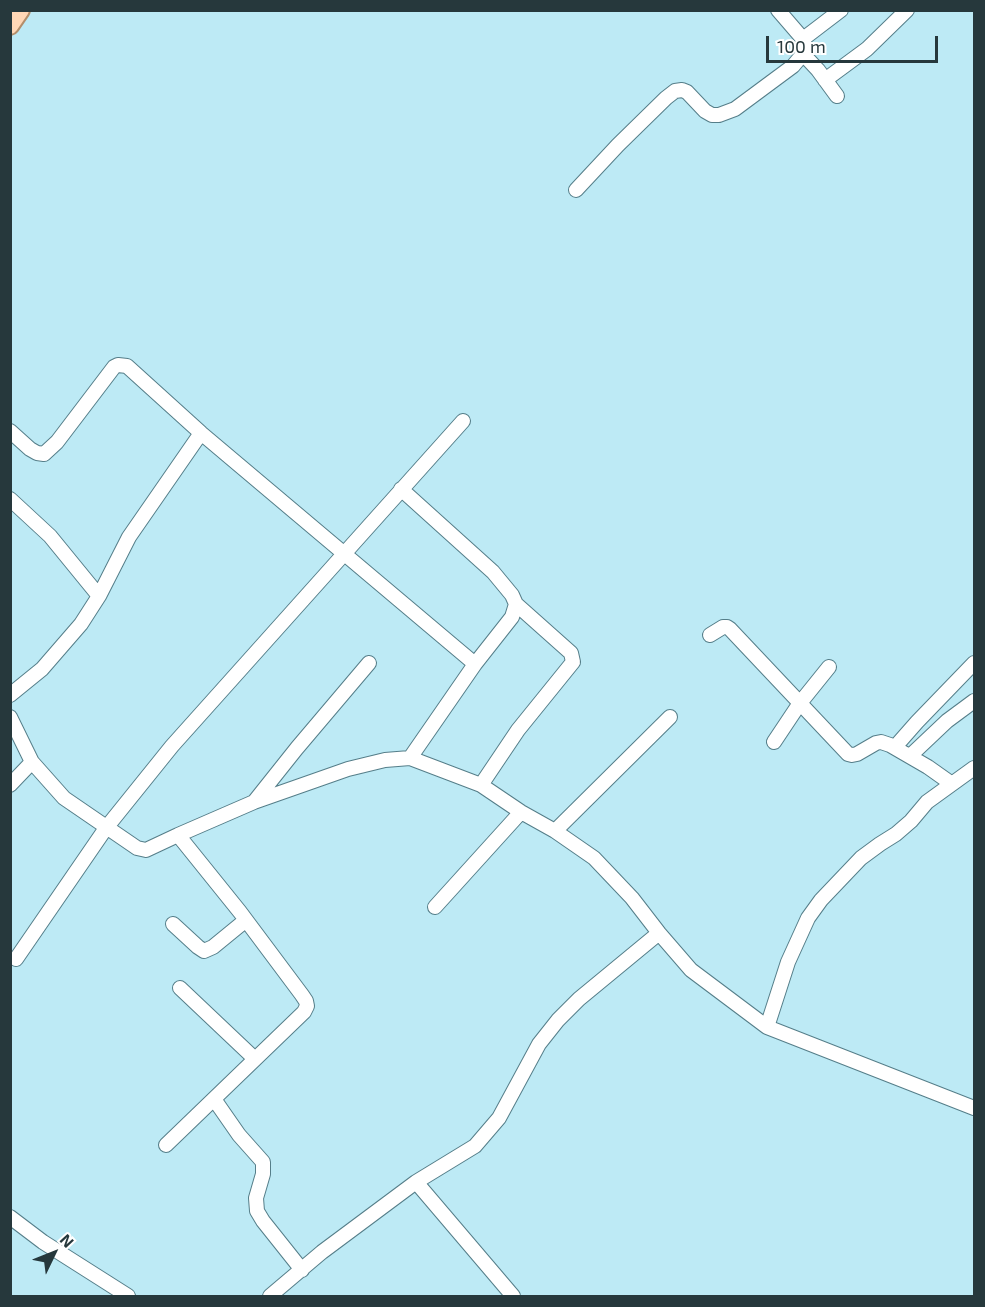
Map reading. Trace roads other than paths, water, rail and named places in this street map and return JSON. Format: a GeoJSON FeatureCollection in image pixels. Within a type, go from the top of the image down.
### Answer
{"type":"FeatureCollection","features":[{"type":"Feature","properties":{"kind":"main road"},"geometry":{"type":"LineString","coordinates":[[10,26],[21,10]]}},
{"type":"Feature","properties":{"kind":"street"},"geometry":{"type":"LineString","coordinates":[[576,190],[618,145],[675,92],[682,90],[705,111],[712,115],[719,115],[746,102],[793,66],[803,54],[803,39],[778,10]]}},
{"type":"Feature","properties":{"kind":"street"},"geometry":{"type":"LineString","coordinates":[[803,39],[841,10]]}},
{"type":"Feature","properties":{"kind":"street"},"geometry":{"type":"LineString","coordinates":[[825,80],[867,49],[907,10]]}},
{"type":"Feature","properties":{"kind":"street"},"geometry":{"type":"LineString","coordinates":[[803,54],[837,96]]}},
{"type":"Feature","properties":{"kind":"street"},"geometry":{"type":"LineString","coordinates":[[10,431],[30,449],[44,454],[57,442],[109,372],[122,364],[127,366],[201,434],[475,664]]}},
{"type":"Feature","properties":{"kind":"street"},"geometry":{"type":"LineString","coordinates":[[16,959],[106,828],[172,746],[463,422]]}},
{"type":"Feature","properties":{"kind":"street"},"geometry":{"type":"LineString","coordinates":[[10,695],[42,669],[81,624],[99,596],[129,537],[201,434]]}},
{"type":"Feature","properties":{"kind":"street"},"geometry":{"type":"LineString","coordinates":[[401,489],[493,572],[512,595],[516,604],[571,653],[573,662],[518,730],[481,785]]}},
{"type":"Feature","properties":{"kind":"street"},"geometry":{"type":"LineString","coordinates":[[10,499],[50,536],[99,596]]}},
{"type":"Feature","properties":{"kind":"street"},"geometry":{"type":"LineString","coordinates":[[410,758],[475,664],[512,617],[516,604]]}},
{"type":"Feature","properties":{"kind":"street"},"geometry":{"type":"LineString","coordinates":[[710,635],[723,627],[730,629],[848,754],[857,754],[881,742],[895,747],[952,784]]}},
{"type":"Feature","properties":{"kind":"street"},"geometry":{"type":"LineString","coordinates":[[254,802],[369,663]]}},
{"type":"Feature","properties":{"kind":"street"},"geometry":{"type":"LineString","coordinates":[[895,747],[975,663]]}},
{"type":"Feature","properties":{"kind":"street"},"geometry":{"type":"LineString","coordinates":[[774,742],[800,703],[829,667]]}},
{"type":"Feature","properties":{"kind":"street"},"geometry":{"type":"LineString","coordinates":[[910,756],[947,721],[975,701]]}},
{"type":"Feature","properties":{"kind":"street"},"geometry":{"type":"LineString","coordinates":[[10,717],[32,762],[64,798],[137,848],[146,850],[254,802],[348,769],[385,760],[410,758],[481,785],[594,858],[633,898],[691,970],[766,1027],[975,1108]]}},
{"type":"Feature","properties":{"kind":"street"},"geometry":{"type":"LineString","coordinates":[[555,831],[670,717]]}},
{"type":"Feature","properties":{"kind":"street"},"geometry":{"type":"LineString","coordinates":[[10,785],[32,762]]}},
{"type":"Feature","properties":{"kind":"street"},"geometry":{"type":"LineString","coordinates":[[766,1027],[788,962],[808,918],[821,900],[861,858],[896,834],[927,802],[975,768]]}},
{"type":"Feature","properties":{"kind":"street"},"geometry":{"type":"LineString","coordinates":[[435,907],[521,812]]}},
{"type":"Feature","properties":{"kind":"street"},"geometry":{"type":"LineString","coordinates":[[166,1145],[304,1012],[307,1006],[302,995],[178,834]]}},
{"type":"Feature","properties":{"kind":"street"},"geometry":{"type":"LineString","coordinates":[[173,924],[204,951],[213,947],[246,921]]}},
{"type":"Feature","properties":{"kind":"street"},"geometry":{"type":"LineString","coordinates":[[270,1296],[322,1252],[416,1182],[475,1146],[500,1118],[539,1044],[558,1020],[579,999],[659,933]]}},
{"type":"Feature","properties":{"kind":"street"},"geometry":{"type":"LineString","coordinates":[[180,988],[255,1059]]}},
{"type":"Feature","properties":{"kind":"street"},"geometry":{"type":"LineString","coordinates":[[214,1099],[239,1135],[263,1162],[263,1174],[256,1198],[257,1211],[302,1269]]}},
{"type":"Feature","properties":{"kind":"street"},"geometry":{"type":"LineString","coordinates":[[416,1182],[513,1296]]}},
{"type":"Feature","properties":{"kind":"street"},"geometry":{"type":"LineString","coordinates":[[10,1217],[43,1242],[128,1296]]}}]}
